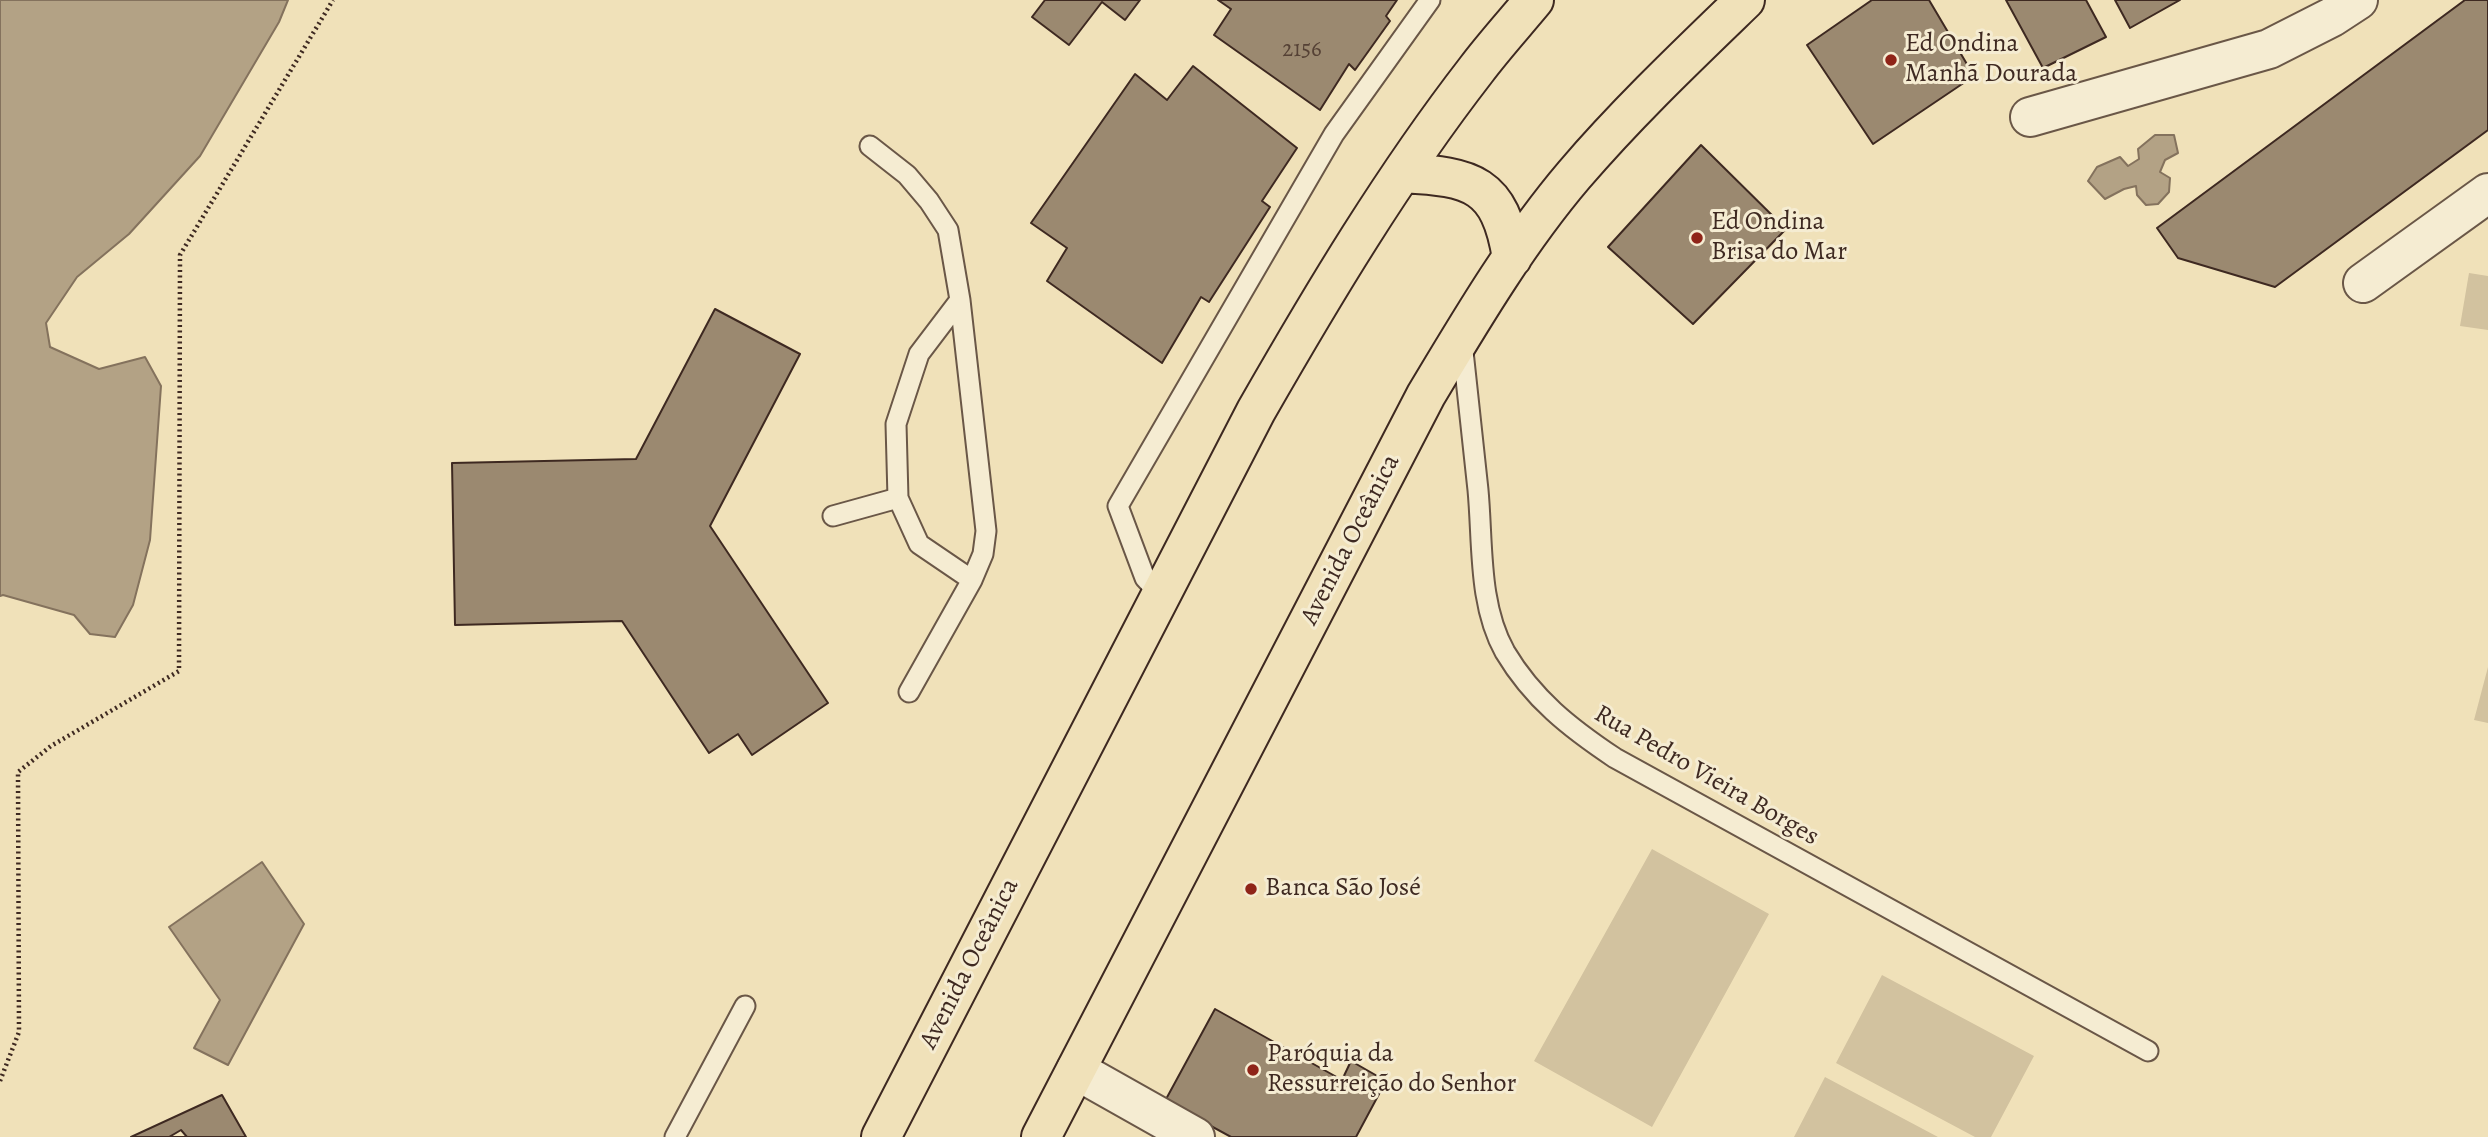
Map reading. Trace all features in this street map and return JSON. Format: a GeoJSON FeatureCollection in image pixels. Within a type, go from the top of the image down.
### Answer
{"type":"FeatureCollection","features":[{"type":"Feature","properties":{"kind":"main road","name":"Avenida Oceânica"},"geometry":{"type":"LineString","coordinates":[[881,1137],[1262,400],[1320,300],[1402,173],[1476,70],[1534,0]]}},
{"type":"Feature","properties":{"kind":"main road","name":"Avenida Oceânica"},"geometry":{"type":"LineString","coordinates":[[1041,1137],[1419,407],[1461,337],[1512,258],[1574,175],[1745,0]]}},
{"type":"Feature","properties":{"kind":"main road"},"geometry":{"type":"LineString","coordinates":[[1402,173],[1446,175],[1476,186],[1495,205],[1507,227],[1512,258]]}},
{"type":"Feature","properties":{"kind":"street"},"geometry":{"type":"LineString","coordinates":[[2030,117],[2269,49],[2332,17],[2358,0]]}},
{"type":"Feature","properties":{"kind":"street"},"geometry":{"type":"LineString","coordinates":[[2363,283],[2488,193]]}},
{"type":"Feature","properties":{"kind":"street"},"geometry":{"type":"LineString","coordinates":[[1076,1070],[1195,1137]]}},
{"type":"Feature","properties":{"kind":"lane"},"geometry":{"type":"LineString","coordinates":[[1161,595],[1145,578],[1118,506],[1334,135],[1430,0]]}},
{"type":"Feature","properties":{"kind":"lane"},"geometry":{"type":"LineString","coordinates":[[870,146],[907,175],[948,230],[960,300],[986,531],[983,554],[972,580],[909,692]]}},
{"type":"Feature","properties":{"kind":"lane"},"geometry":{"type":"LineString","coordinates":[[960,300],[919,354],[895,424],[898,498],[919,544],[972,580]]}},
{"type":"Feature","properties":{"kind":"lane","name":"Rua Pedro Vieira Borges"},"geometry":{"type":"LineString","coordinates":[[1461,337],[1487,605],[1504,650],[1532,691],[1569,727],[1615,758],[2148,1051]]}},
{"type":"Feature","properties":{"kind":"lane"},"geometry":{"type":"LineString","coordinates":[[833,516],[898,498]]}},
{"type":"Feature","properties":{"kind":"lane"},"geometry":{"type":"LineString","coordinates":[[675,1137],[745,1006]]}},
{"type":"Feature","properties":{"kind":"path"},"geometry":{"type":"LineString","coordinates":[[0,1082],[19,1032],[18,772],[51,746],[179,671],[180,255],[333,0]]}},
{"type":"Feature","properties":{"kind":"shaded area"},"geometry":{"type":"Polygon","coordinates":[[[0,0],[288,0],[279,22],[200,156],[129,234],[77,277],[46,323],[50,347],[99,369],[145,357],[161,386],[150,540],[133,605],[115,637],[90,634],[74,615],[0,596],[0,0]]]}},
{"type":"Feature","properties":{"kind":"shaded area"},"geometry":{"type":"Polygon","coordinates":[[[2155,135],[2174,135],[2178,153],[2165,160],[2160,172],[2170,178],[2169,192],[2158,204],[2146,205],[2137,195],[2136,186],[2105,199],[2088,181],[2097,167],[2120,157],[2128,166],[2139,159],[2138,149],[2155,135]]]}},
{"type":"Feature","properties":{"kind":"shaded area"},"geometry":{"type":"Polygon","coordinates":[[[2469,273],[2488,276],[2488,330],[2460,326],[2469,273]]]}},
{"type":"Feature","properties":{"kind":"shaded area"},"geometry":{"type":"Polygon","coordinates":[[[2488,667],[2488,723],[2474,720],[2488,667]]]}},
{"type":"Feature","properties":{"kind":"shaded area"},"geometry":{"type":"Polygon","coordinates":[[[1652,849],[1769,914],[1652,1127],[1534,1061],[1652,849]]]}},
{"type":"Feature","properties":{"kind":"shaded area"},"geometry":{"type":"Polygon","coordinates":[[[262,862],[304,924],[228,1065],[194,1048],[220,1000],[169,927],[262,862]]]}},
{"type":"Feature","properties":{"kind":"shaded area"},"geometry":{"type":"Polygon","coordinates":[[[1882,975],[2034,1056],[1991,1137],[1975,1137],[1836,1063],[1882,975]]]}},
{"type":"Feature","properties":{"kind":"shaded area"},"geometry":{"type":"Polygon","coordinates":[[[1825,1077],[1938,1137],[1794,1137],[1825,1077]]]}},
{"type":"Feature","properties":{"kind":"building"},"geometry":{"type":"Polygon","coordinates":[[[1045,0],[1140,0],[1125,20],[1102,2],[1069,45],[1032,17],[1045,0]]]}},
{"type":"Feature","properties":{"kind":"building"},"geometry":{"type":"Polygon","coordinates":[[[1218,0],[1397,0],[1386,16],[1390,21],[1355,70],[1349,64],[1320,110],[1214,35],[1231,9],[1218,0]]]}},
{"type":"Feature","properties":{"kind":"building","name":"Ed Ondina Manhã Dourada"},"geometry":{"type":"Polygon","coordinates":[[[1872,0],[1929,0],[1974,76],[1873,144],[1807,45],[1872,0]]]}},
{"type":"Feature","properties":{"kind":"building"},"geometry":{"type":"Polygon","coordinates":[[[2006,0],[2086,0],[2106,37],[2043,68],[2006,0]]]}},
{"type":"Feature","properties":{"kind":"building"},"geometry":{"type":"Polygon","coordinates":[[[2115,0],[2180,0],[2130,28],[2115,0]]]}},
{"type":"Feature","properties":{"kind":"building"},"geometry":{"type":"Polygon","coordinates":[[[2465,0],[2488,0],[2488,130],[2275,287],[2178,258],[2157,228],[2465,0]]]}},
{"type":"Feature","properties":{"kind":"building"},"geometry":{"type":"Polygon","coordinates":[[[1193,66],[1297,148],[1262,201],[1270,207],[1209,302],[1201,297],[1162,363],[1047,281],[1067,248],[1031,223],[1135,74],[1167,100],[1193,66]]]}},
{"type":"Feature","properties":{"kind":"building","name":"Ed Ondina Brisa do Mar"},"geometry":{"type":"Polygon","coordinates":[[[1701,145],[1786,229],[1693,324],[1608,247],[1701,145]]]}},
{"type":"Feature","properties":{"kind":"building"},"geometry":{"type":"Polygon","coordinates":[[[715,309],[800,354],[710,526],[828,703],[752,755],[738,734],[709,753],[622,621],[455,625],[452,463],[636,459],[715,309]]]}},
{"type":"Feature","properties":{"kind":"building","name":"Paróquia da Ressurreição do Senhor"},"geometry":{"type":"Polygon","coordinates":[[[1215,1009],[1342,1080],[1351,1061],[1386,1081],[1356,1137],[1231,1137],[1165,1101],[1215,1009]]]}},
{"type":"Feature","properties":{"kind":"building"},"geometry":{"type":"Polygon","coordinates":[[[222,1095],[246,1137],[131,1137],[222,1095]]]}},
{"type":"Feature","properties":{"kind":"building"},"geometry":{"type":"Polygon","coordinates":[[[181,1130],[187,1137],[169,1137],[181,1130]]]}},
{"type":"Feature","properties":{"kind":"place","name":"Ed Ondina Manhã Dourada"},"geometry":{"type":"Point","coordinates":[1891,60]}},
{"type":"Feature","properties":{"kind":"place","name":"Ed Ondina Brisa do Mar"},"geometry":{"type":"Point","coordinates":[1697,238]}},
{"type":"Feature","properties":{"kind":"place","name":"Banca São José"},"geometry":{"type":"Point","coordinates":[1251,889]}},
{"type":"Feature","properties":{"kind":"place","name":"Paróquia da Ressurreição do Senhor"},"geometry":{"type":"Point","coordinates":[1253,1070]}}]}
